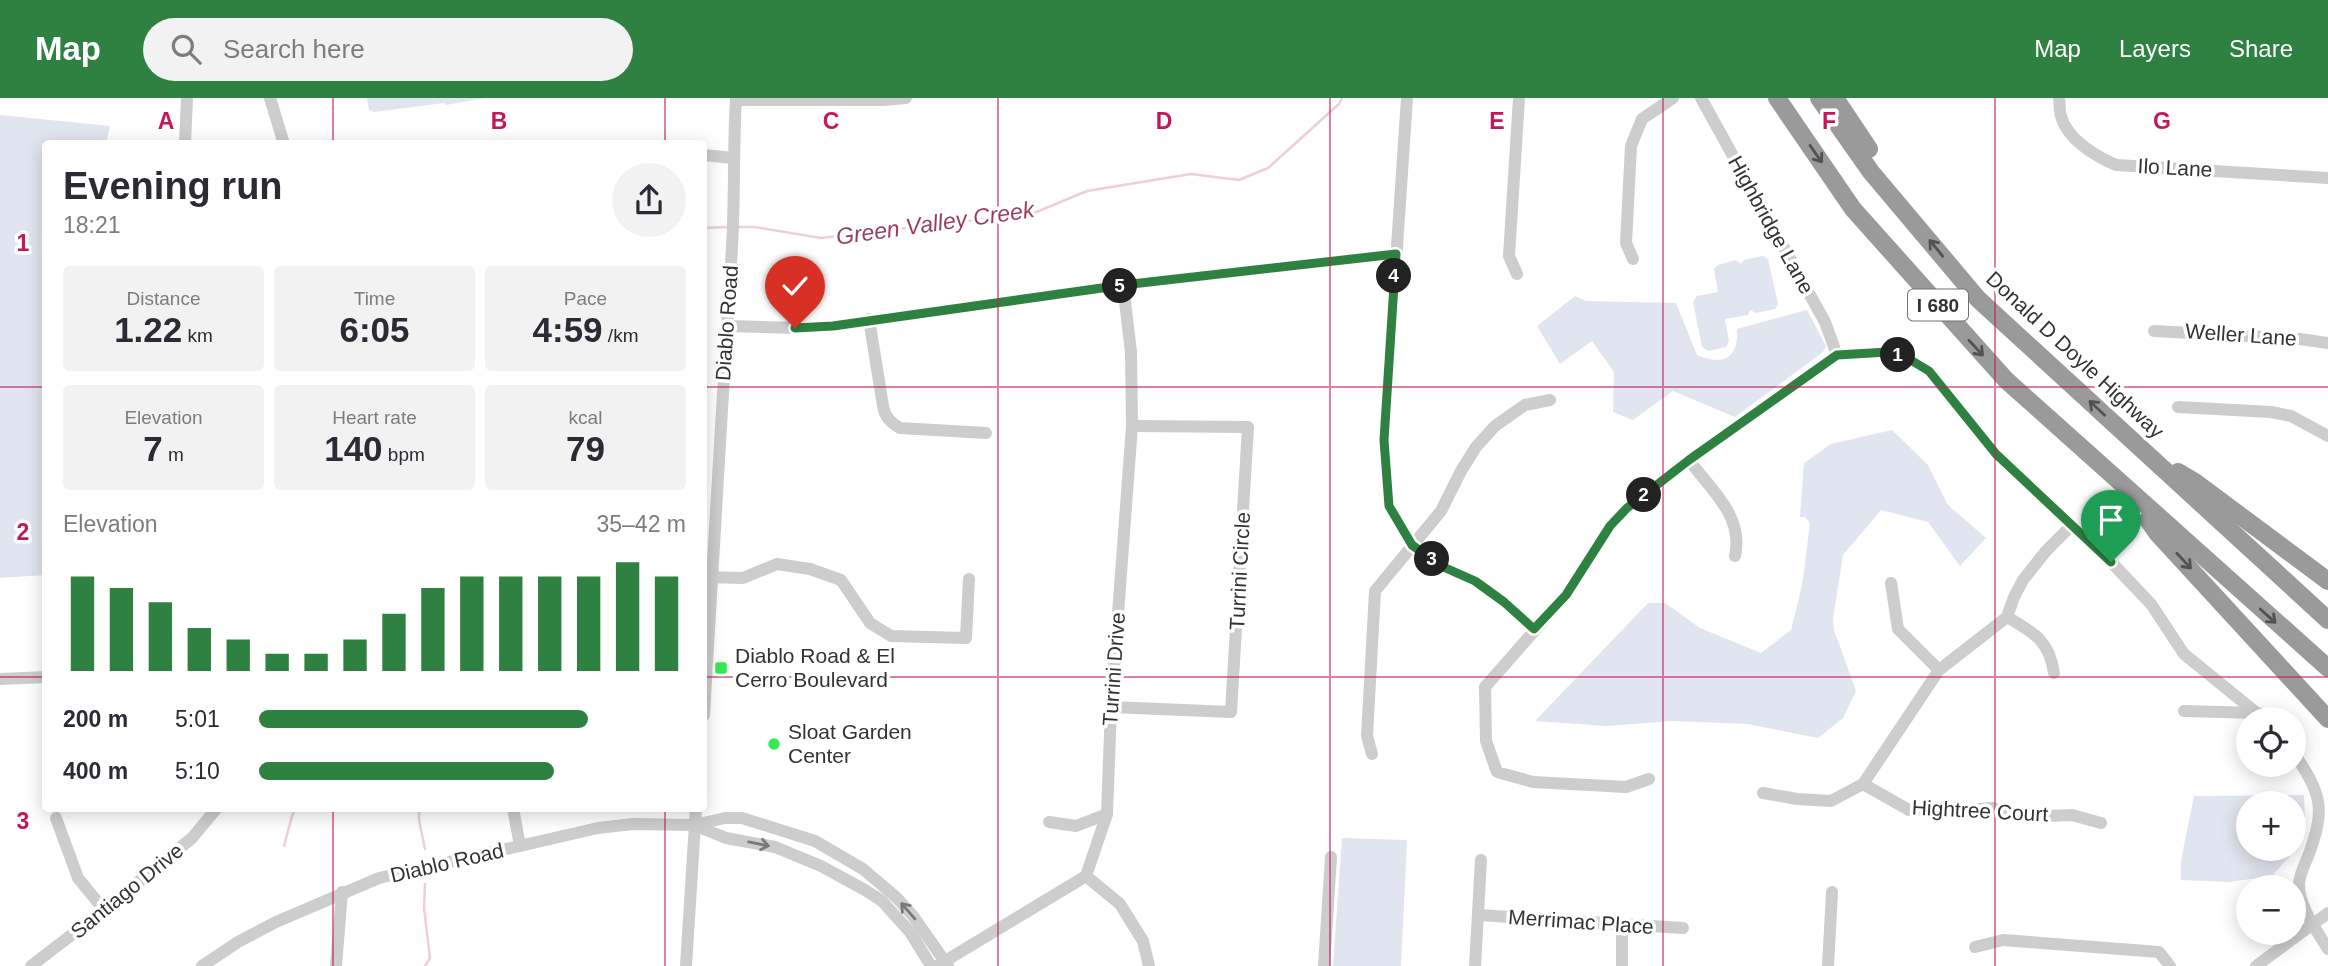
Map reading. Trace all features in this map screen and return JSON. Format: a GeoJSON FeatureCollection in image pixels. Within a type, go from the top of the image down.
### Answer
{"type":"FeatureCollection","features":[{"type":"Feature","properties":{"kind":"highway","name":"I 680"},"geometry":{"type":"LineString","coordinates":[[1777,98],[1853,209],[2007,380],[2328,668]]}},
{"type":"Feature","properties":{"kind":"highway","name":"Donald D Doyle Highway"},"geometry":{"type":"LineString","coordinates":[[1819,98],[1871,172],[1978,299],[2328,620]]}},
{"type":"Feature","properties":{"kind":"highway"},"geometry":{"type":"LineString","coordinates":[[1835,98],[1886,172],[1904,209]]}},
{"type":"Feature","properties":{"kind":"highway"},"geometry":{"type":"LineString","coordinates":[[2147,455],[2195,482],[2328,581]]}},
{"type":"Feature","properties":{"kind":"highway"},"geometry":{"type":"LineString","coordinates":[[2126,489],[2157,533],[2328,719]]}},
{"type":"Feature","properties":{"kind":"street"},"geometry":{"type":"LineString","coordinates":[[185,140],[187,98]]}},
{"type":"Feature","properties":{"kind":"street"},"geometry":{"type":"LineString","coordinates":[[270,98],[283,140]]}},
{"type":"Feature","properties":{"kind":"street"},"geometry":{"type":"LineString","coordinates":[[736,99],[906,98]]}},
{"type":"Feature","properties":{"kind":"street"},"geometry":{"type":"LineString","coordinates":[[1407,98],[1384,440],[1389,506],[1412,545],[1441,566],[1475,581],[1534,629]]}},
{"type":"Feature","properties":{"kind":"street"},"geometry":{"type":"LineString","coordinates":[[1517,274],[1509,256],[1519,98]]}},
{"type":"Feature","properties":{"kind":"street"},"geometry":{"type":"LineString","coordinates":[[1633,259],[1626,243],[1631,146],[1642,119],[1673,98]]}},
{"type":"Feature","properties":{"kind":"street","name":"Highbridge Lane"},"geometry":{"type":"LineString","coordinates":[[1701,98],[1825,322],[1837,355]]}},
{"type":"Feature","properties":{"kind":"street","name":"Ilo Lane"},"geometry":{"type":"LineString","coordinates":[[2059,98],[2061,116],[2069,131],[2085,147],[2116,165],[2328,178]]}},
{"type":"Feature","properties":{"kind":"street","name":"Diablo Road"},"geometry":{"type":"LineString","coordinates":[[707,578],[734,216],[736,99]]}},
{"type":"Feature","properties":{"kind":"street"},"geometry":{"type":"LineString","coordinates":[[707,155],[733,158]]}},
{"type":"Feature","properties":{"kind":"street"},"geometry":{"type":"LineString","coordinates":[[727,326],[833,326],[1123,285],[1396,254]]}},
{"type":"Feature","properties":{"kind":"street","name":"Turrini Drive"},"geometry":{"type":"LineString","coordinates":[[1086,876],[1107,814],[1111,707],[1132,426],[1131,352],[1123,285]]}},
{"type":"Feature","properties":{"kind":"street"},"geometry":{"type":"LineString","coordinates":[[869,319],[883,406],[890,422],[900,428],[986,433]]}},
{"type":"Feature","properties":{"kind":"street","name":"Weller Lane"},"geometry":{"type":"LineString","coordinates":[[2154,331],[2328,343]]}},
{"type":"Feature","properties":{"kind":"street"},"geometry":{"type":"LineString","coordinates":[[1649,779],[1626,786],[1533,782],[1497,772],[1486,741],[1485,687],[1566,595],[1610,526],[1627,508],[1689,460],[1837,355],[1888,352],[1909,359],[1929,371],[1996,454],[2111,562],[2151,604],[2184,654],[2250,707]]}},
{"type":"Feature","properties":{"kind":"street"},"geometry":{"type":"LineString","coordinates":[[1373,754],[1367,736],[1375,591],[1441,511],[1476,447],[1495,426],[1525,405],[1550,400]]}},
{"type":"Feature","properties":{"kind":"street"},"geometry":{"type":"LineString","coordinates":[[2178,407],[2271,412],[2291,416],[2328,436]]}},
{"type":"Feature","properties":{"kind":"street","name":"Turrini Circle"},"geometry":{"type":"LineString","coordinates":[[1111,707],[1231,712],[1248,427],[1132,426]]}},
{"type":"Feature","properties":{"kind":"street"},"geometry":{"type":"LineString","coordinates":[[1689,460],[1732,516],[1738,543],[1735,556]]}},
{"type":"Feature","properties":{"kind":"street"},"geometry":{"type":"LineString","coordinates":[[1763,793],[1831,801],[1863,784],[1939,670],[2007,617],[2023,580],[2046,551],[2072,525]]}},
{"type":"Feature","properties":{"kind":"street"},"geometry":{"type":"LineString","coordinates":[[707,578],[743,578],[777,564],[810,569],[841,580],[870,623],[891,636],[966,638],[969,579]]}},
{"type":"Feature","properties":{"kind":"street"},"geometry":{"type":"LineString","coordinates":[[1891,583],[1898,629],[1939,670]]}},
{"type":"Feature","properties":{"kind":"street"},"geometry":{"type":"LineString","coordinates":[[2007,617],[2042,639],[2052,661],[2054,673]]}},
{"type":"Feature","properties":{"kind":"street"},"geometry":{"type":"LineString","coordinates":[[0,679],[42,677]]}},
{"type":"Feature","properties":{"kind":"street"},"geometry":{"type":"LineString","coordinates":[[2185,711],[2236,714]]}},
{"type":"Feature","properties":{"kind":"street"},"geometry":{"type":"LineString","coordinates":[[2306,771],[2320,806],[2319,820],[2299,886],[2302,900],[2328,949]]}},
{"type":"Feature","properties":{"kind":"street","name":"Hightree Court"},"geometry":{"type":"LineString","coordinates":[[1863,784],[1909,810],[1993,808],[2025,817],[2072,815],[2101,823]]}},
{"type":"Feature","properties":{"kind":"street","name":"Santiago Drive"},"geometry":{"type":"LineString","coordinates":[[31,966],[192,838],[213,812]]}},
{"type":"Feature","properties":{"kind":"street"},"geometry":{"type":"LineString","coordinates":[[514,812],[520,846]]}},
{"type":"Feature","properties":{"kind":"street"},"geometry":{"type":"LineString","coordinates":[[686,966],[696,812]]}},
{"type":"Feature","properties":{"kind":"street"},"geometry":{"type":"LineString","coordinates":[[1049,822],[1076,826],[1107,814]]}},
{"type":"Feature","properties":{"kind":"street"},"geometry":{"type":"LineString","coordinates":[[56,818],[78,878],[104,910]]}},
{"type":"Feature","properties":{"kind":"street"},"geometry":{"type":"LineString","coordinates":[[694,825],[725,818],[742,818],[805,837],[831,849],[863,869],[897,898],[913,916],[944,965],[1086,876],[1120,904],[1143,941],[1149,966]]}},
{"type":"Feature","properties":{"kind":"street","name":"Diablo Road"},"geometry":{"type":"LineString","coordinates":[[202,966],[238,942],[276,922],[379,878],[598,828],[633,824],[694,825]]}},
{"type":"Feature","properties":{"kind":"street"},"geometry":{"type":"LineString","coordinates":[[694,825],[726,838],[775,847],[821,866],[865,890],[882,901],[910,932],[931,966]]}},
{"type":"Feature","properties":{"kind":"street"},"geometry":{"type":"LineString","coordinates":[[1324,966],[1331,857]]}},
{"type":"Feature","properties":{"kind":"street"},"geometry":{"type":"LineString","coordinates":[[1475,966],[1481,860]]}},
{"type":"Feature","properties":{"kind":"street"},"geometry":{"type":"LineString","coordinates":[[336,966],[342,892]]}},
{"type":"Feature","properties":{"kind":"street"},"geometry":{"type":"LineString","coordinates":[[1828,966],[1832,892]]}},
{"type":"Feature","properties":{"kind":"street"},"geometry":{"type":"LineString","coordinates":[[2256,966],[2328,913]]}},
{"type":"Feature","properties":{"kind":"street","name":"Merrimac Place"},"geometry":{"type":"LineString","coordinates":[[1479,915],[1683,928]]}},
{"type":"Feature","properties":{"kind":"street"},"geometry":{"type":"LineString","coordinates":[[1622,924],[1622,966]]}},
{"type":"Feature","properties":{"kind":"street"},"geometry":{"type":"LineString","coordinates":[[1975,947],[2003,940],[2159,952],[2169,966]]}},
{"type":"Feature","properties":{"kind":"shaded area"},"geometry":{"type":"Polygon","coordinates":[[[367,98],[485,98],[374,112],[369,110],[367,98]]]}},
{"type":"Feature","properties":{"kind":"shaded area"},"geometry":{"type":"Polygon","coordinates":[[[0,115],[110,126],[107,140],[42,140],[42,575],[0,578],[0,115]]]}},
{"type":"Feature","properties":{"kind":"shaded area"},"geometry":{"type":"Polygon","coordinates":[[[1763,256],[1768,259],[1778,304],[1775,309],[1756,313],[1750,310],[1748,315],[1725,319],[1729,342],[1726,347],[1708,351],[1702,347],[1693,302],[1697,296],[1718,292],[1714,269],[1718,265],[1736,260],[1741,264],[1744,260],[1763,256]]]}},
{"type":"Feature","properties":{"kind":"shaded area"},"geometry":{"type":"Polygon","coordinates":[[[1575,296],[1586,301],[1676,303],[1697,355],[1714,360],[1722,360],[1732,353],[1737,329],[1807,310],[1826,346],[1823,352],[1735,417],[1673,391],[1633,420],[1613,412],[1614,372],[1592,341],[1560,364],[1537,326],[1575,296]]]}},
{"type":"Feature","properties":{"kind":"shaded area"},"geometry":{"type":"Polygon","coordinates":[[[1892,430],[1928,465],[1948,505],[1986,538],[1960,566],[1928,522],[1881,510],[1843,555],[1833,619],[1834,630],[1856,691],[1843,718],[1818,738],[1748,724],[1672,721],[1607,726],[1535,721],[1648,603],[1665,603],[1700,628],[1761,653],[1791,630],[1802,586],[1810,523],[1805,517],[1800,517],[1804,463],[1831,444],[1892,430]]]}},
{"type":"Feature","properties":{"kind":"shaded area"},"geometry":{"type":"Polygon","coordinates":[[[2194,796],[2236,796],[2236,861],[2285,861],[2273,875],[2236,875],[2236,881],[2229,882],[2181,880],[2181,860],[2194,796]]]}},
{"type":"Feature","properties":{"kind":"shaded area"},"geometry":{"type":"Polygon","coordinates":[[[1342,838],[1407,840],[1401,966],[1333,966],[1342,838]]]}},
{"type":"Feature","properties":{"kind":"waterway","name":"Green Valley Creek"},"geometry":{"type":"LineString","coordinates":[[738,227],[755,227],[821,238],[1034,213],[1087,191],[1191,174],[1239,180],[1268,168],[1339,104],[1342,98]]}},
{"type":"Feature","properties":{"kind":"waterway","name":"Green Valley Creek"},"geometry":{"type":"LineString","coordinates":[[707,228],[728,227]]}},
{"type":"Feature","properties":{"kind":"waterway"},"geometry":{"type":"LineString","coordinates":[[284,846],[294,812]]}},
{"type":"Feature","properties":{"kind":"waterway","name":"Green Valley Creek"},"geometry":{"type":"LineString","coordinates":[[419,812],[425,849]]}},
{"type":"Feature","properties":{"kind":"waterway","name":"Green Valley Creek"},"geometry":{"type":"LineString","coordinates":[[425,884],[424,908],[430,958],[425,966]]}},
{"type":"Feature","properties":{"kind":"place","name":"Diablo Road & El Cerro Boulevard"},"geometry":{"type":"Point","coordinates":[721,668]}},
{"type":"Feature","properties":{"kind":"place","name":"Sloat Garden Center"},"geometry":{"type":"Point","coordinates":[774,744]}},
{"type":"Feature","properties":{"kind":"route"},"geometry":{"type":"LineString","coordinates":[[795,328],[833,326],[1123,285],[1396,254],[1384,440],[1389,506],[1412,545],[1441,566],[1475,581],[1534,629],[1566,595],[1610,526],[1627,508],[1689,460],[1837,355],[1888,352],[1909,359],[1929,371],[1996,454],[2111,562]]}}]}
